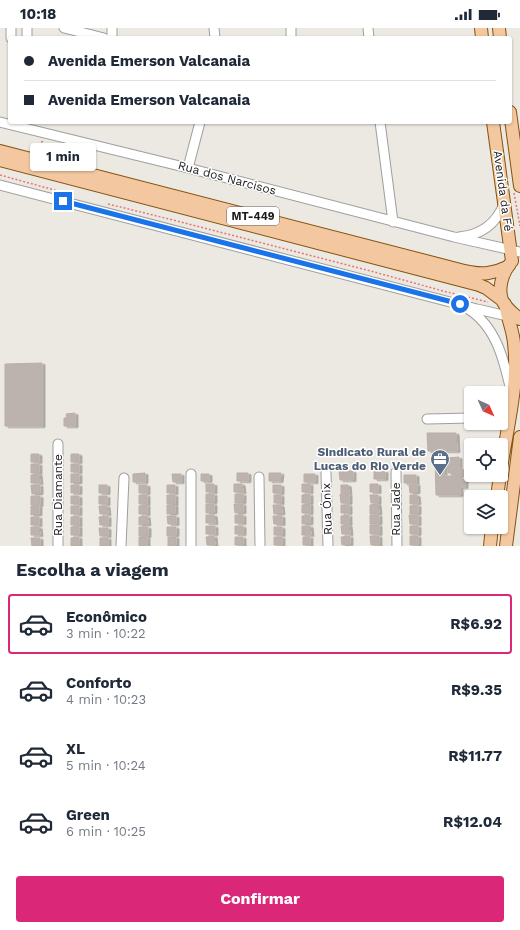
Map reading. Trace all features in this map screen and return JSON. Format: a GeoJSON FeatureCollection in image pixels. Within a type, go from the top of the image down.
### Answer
{"type":"FeatureCollection","features":[{"type":"Feature","properties":{"kind":"main road","name":"Avenida da Fé"},"geometry":{"type":"LineString","coordinates":[[493,124],[514,257]]}},
{"type":"Feature","properties":{"kind":"main road","name":"Avenida da Fé"},"geometry":{"type":"LineString","coordinates":[[512,124],[520,186]]}},
{"type":"Feature","properties":{"kind":"main road","name":"MT-449"},"geometry":{"type":"LineString","coordinates":[[1,158],[475,273],[495,272],[514,257]]}},
{"type":"Feature","properties":{"kind":"main road","name":"MT-449"},"geometry":{"type":"LineString","coordinates":[[1,158],[479,285],[486,288],[511,313],[520,319]]}},
{"type":"Feature","properties":{"kind":"main road"},"geometry":{"type":"LineString","coordinates":[[508,410],[512,399],[515,374],[514,342],[508,316],[499,302],[503,273],[514,257]]}},
{"type":"Feature","properties":{"kind":"main road"},"geometry":{"type":"LineString","coordinates":[[506,546],[520,437]]}},
{"type":"Feature","properties":{"kind":"main road"},"geometry":{"type":"LineString","coordinates":[[490,546],[491,534]]}},
{"type":"Feature","properties":{"kind":"main road"},"geometry":{"type":"LineString","coordinates":[[493,546],[500,546]]}},
{"type":"Feature","properties":{"kind":"street"},"geometry":{"type":"LineString","coordinates":[[64,28],[96,36]]}},
{"type":"Feature","properties":{"kind":"street"},"geometry":{"type":"LineString","coordinates":[[188,168],[199,124]]}},
{"type":"Feature","properties":{"kind":"street"},"geometry":{"type":"LineString","coordinates":[[380,124],[393,222]]}},
{"type":"Feature","properties":{"kind":"street","name":"Rua dos Narcisos"},"geometry":{"type":"LineString","coordinates":[[26,125],[454,238],[514,257]]}},
{"type":"Feature","properties":{"kind":"street"},"geometry":{"type":"LineString","coordinates":[[0,185],[520,319]]}},
{"type":"Feature","properties":{"kind":"street","name":"Rua dos Narcisos"},"geometry":{"type":"LineString","coordinates":[[454,238],[469,235],[485,229],[497,218],[505,203]]}},
{"type":"Feature","properties":{"kind":"street"},"geometry":{"type":"LineString","coordinates":[[460,304],[477,315],[492,332],[503,360],[512,399]]}},
{"type":"Feature","properties":{"kind":"street"},"geometry":{"type":"LineString","coordinates":[[426,419],[464,418]]}},
{"type":"Feature","properties":{"kind":"street","name":"Rua Diamante"},"geometry":{"type":"LineString","coordinates":[[58,444],[58,546]]}},
{"type":"Feature","properties":{"kind":"street","name":"Rua Jade"},"geometry":{"type":"LineString","coordinates":[[396,472],[396,546]]}},
{"type":"Feature","properties":{"kind":"street","name":"Rua Ónix"},"geometry":{"type":"LineString","coordinates":[[326,473],[328,546]]}},
{"type":"Feature","properties":{"kind":"street"},"geometry":{"type":"LineString","coordinates":[[191,474],[191,546]]}},
{"type":"Feature","properties":{"kind":"street"},"geometry":{"type":"LineString","coordinates":[[259,477],[260,546]]}},
{"type":"Feature","properties":{"kind":"street"},"geometry":{"type":"LineString","coordinates":[[121,546],[124,478]]}},
{"type":"Feature","properties":{"kind":"path"},"geometry":{"type":"LineString","coordinates":[[0,175],[64,193]]}},
{"type":"Feature","properties":{"kind":"path"},"geometry":{"type":"LineString","coordinates":[[102,203],[444,291],[499,302]]}},
{"type":"Feature","properties":{"kind":"building"},"geometry":{"type":"Polygon","coordinates":[[[42,363],[42,426],[5,426],[5,364],[42,363]]]}},
{"type":"Feature","properties":{"kind":"building"},"geometry":{"type":"Polygon","coordinates":[[[75,413],[75,426],[64,426],[64,418],[67,418],[66,414],[75,413]]]}},
{"type":"Feature","properties":{"kind":"building"},"geometry":{"type":"Polygon","coordinates":[[[427,433],[456,433],[457,451],[428,451],[427,433]]]}},
{"type":"Feature","properties":{"kind":"building"},"geometry":{"type":"Polygon","coordinates":[[[31,454],[39,454],[39,462],[31,462],[31,454]]]}},
{"type":"Feature","properties":{"kind":"building"},"geometry":{"type":"Polygon","coordinates":[[[71,454],[79,454],[79,462],[71,462],[71,454]]]}},
{"type":"Feature","properties":{"kind":"building","name":"Sindicato Rural de Lucas do Rio Verde"},"geometry":{"type":"Polygon","coordinates":[[[459,457],[459,469],[463,469],[463,475],[459,475],[459,479],[464,479],[465,482],[465,487],[460,487],[460,495],[436,495],[435,460],[444,460],[444,476],[452,476],[452,473],[448,473],[447,458],[459,457]]]}},
{"type":"Feature","properties":{"kind":"building"},"geometry":{"type":"Polygon","coordinates":[[[31,464],[39,464],[39,473],[31,473],[31,464]]]}},
{"type":"Feature","properties":{"kind":"building"},"geometry":{"type":"Polygon","coordinates":[[[71,464],[79,464],[79,472],[71,472],[71,464]]]}},
{"type":"Feature","properties":{"kind":"building"},"geometry":{"type":"Polygon","coordinates":[[[339,471],[353,471],[353,480],[340,480],[339,471]]]}},
{"type":"Feature","properties":{"kind":"building"},"geometry":{"type":"Polygon","coordinates":[[[374,471],[385,471],[385,479],[374,479],[374,471]]]}},
{"type":"Feature","properties":{"kind":"building"},"geometry":{"type":"Polygon","coordinates":[[[145,473],[145,482],[133,482],[133,474],[145,473]]]}},
{"type":"Feature","properties":{"kind":"building"},"geometry":{"type":"Polygon","coordinates":[[[237,473],[248,473],[248,481],[237,481],[237,473]]]}},
{"type":"Feature","properties":{"kind":"building"},"geometry":{"type":"Polygon","coordinates":[[[269,473],[281,473],[280,481],[269,481],[269,473]]]}},
{"type":"Feature","properties":{"kind":"building"},"geometry":{"type":"Polygon","coordinates":[[[39,474],[40,483],[31,483],[31,475],[39,474]]]}},
{"type":"Feature","properties":{"kind":"building"},"geometry":{"type":"Polygon","coordinates":[[[71,474],[79,474],[79,482],[71,483],[71,474]]]}},
{"type":"Feature","properties":{"kind":"building"},"geometry":{"type":"Polygon","coordinates":[[[172,474],[181,474],[181,482],[173,482],[172,474]]]}},
{"type":"Feature","properties":{"kind":"building"},"geometry":{"type":"Polygon","coordinates":[[[201,474],[209,474],[209,481],[201,481],[201,474]]]}},
{"type":"Feature","properties":{"kind":"building"},"geometry":{"type":"Polygon","coordinates":[[[304,474],[315,474],[315,482],[304,482],[304,474]]]}},
{"type":"Feature","properties":{"kind":"building"},"geometry":{"type":"Polygon","coordinates":[[[404,475],[416,475],[416,483],[404,483],[404,475]]]}},
{"type":"Feature","properties":{"kind":"building"},"geometry":{"type":"Polygon","coordinates":[[[206,484],[214,484],[214,492],[206,492],[206,484]]]}},
{"type":"Feature","properties":{"kind":"building"},"geometry":{"type":"Polygon","coordinates":[[[234,484],[242,484],[243,492],[234,492],[234,484]]]}},
{"type":"Feature","properties":{"kind":"building"},"geometry":{"type":"Polygon","coordinates":[[[302,484],[310,484],[310,492],[302,492],[302,484]]]}},
{"type":"Feature","properties":{"kind":"building"},"geometry":{"type":"Polygon","coordinates":[[[370,484],[378,484],[378,492],[370,492],[370,484]]]}},
{"type":"Feature","properties":{"kind":"building"},"geometry":{"type":"Polygon","coordinates":[[[417,484],[417,492],[410,493],[409,485],[417,484]]]}},
{"type":"Feature","properties":{"kind":"building"},"geometry":{"type":"Polygon","coordinates":[[[31,485],[40,485],[40,493],[32,494],[31,485]]]}},
{"type":"Feature","properties":{"kind":"building"},"geometry":{"type":"Polygon","coordinates":[[[71,485],[79,485],[79,493],[71,493],[71,485]]]}},
{"type":"Feature","properties":{"kind":"building"},"geometry":{"type":"Polygon","coordinates":[[[99,485],[107,485],[107,493],[99,493],[99,485]]]}},
{"type":"Feature","properties":{"kind":"building"},"geometry":{"type":"Polygon","coordinates":[[[139,485],[147,485],[147,493],[139,493],[139,485]]]}},
{"type":"Feature","properties":{"kind":"building"},"geometry":{"type":"Polygon","coordinates":[[[167,485],[175,485],[175,493],[167,493],[167,485]]]}},
{"type":"Feature","properties":{"kind":"building"},"geometry":{"type":"Polygon","coordinates":[[[273,485],[281,485],[281,493],[273,493],[273,485]]]}},
{"type":"Feature","properties":{"kind":"building"},"geometry":{"type":"Polygon","coordinates":[[[341,485],[348,485],[349,493],[341,493],[341,485]]]}},
{"type":"Feature","properties":{"kind":"building"},"geometry":{"type":"Polygon","coordinates":[[[206,494],[214,494],[214,502],[206,503],[206,494]]]}},
{"type":"Feature","properties":{"kind":"building"},"geometry":{"type":"Polygon","coordinates":[[[235,494],[243,494],[243,502],[235,503],[235,494]]]}},
{"type":"Feature","properties":{"kind":"building"},"geometry":{"type":"Polygon","coordinates":[[[310,494],[310,503],[302,503],[302,495],[310,494]]]}},
{"type":"Feature","properties":{"kind":"building"},"geometry":{"type":"Polygon","coordinates":[[[340,494],[349,494],[349,503],[341,503],[340,494]]]}},
{"type":"Feature","properties":{"kind":"building"},"geometry":{"type":"Polygon","coordinates":[[[139,495],[147,495],[147,504],[139,504],[139,495]]]}},
{"type":"Feature","properties":{"kind":"building"},"geometry":{"type":"Polygon","coordinates":[[[167,495],[175,495],[175,504],[167,504],[167,495]]]}},
{"type":"Feature","properties":{"kind":"building"},"geometry":{"type":"Polygon","coordinates":[[[274,495],[281,495],[281,503],[274,503],[274,495]]]}},
{"type":"Feature","properties":{"kind":"building"},"geometry":{"type":"Polygon","coordinates":[[[370,495],[378,495],[378,503],[371,503],[370,495]]]}},
{"type":"Feature","properties":{"kind":"building"},"geometry":{"type":"Polygon","coordinates":[[[410,495],[417,495],[418,503],[410,504],[410,495]]]}},
{"type":"Feature","properties":{"kind":"building"},"geometry":{"type":"Polygon","coordinates":[[[31,496],[40,496],[40,505],[31,505],[31,496]]]}},
{"type":"Feature","properties":{"kind":"building"},"geometry":{"type":"Polygon","coordinates":[[[71,496],[79,496],[79,504],[71,504],[71,496]]]}},
{"type":"Feature","properties":{"kind":"building"},"geometry":{"type":"Polygon","coordinates":[[[99,496],[107,496],[107,504],[99,504],[99,496]]]}},
{"type":"Feature","properties":{"kind":"building"},"geometry":{"type":"Polygon","coordinates":[[[206,504],[214,504],[214,512],[206,513],[206,504]]]}},
{"type":"Feature","properties":{"kind":"building"},"geometry":{"type":"Polygon","coordinates":[[[234,504],[243,504],[243,512],[235,513],[234,504]]]}},
{"type":"Feature","properties":{"kind":"building"},"geometry":{"type":"Polygon","coordinates":[[[310,504],[310,513],[302,513],[302,505],[310,504]]]}},
{"type":"Feature","properties":{"kind":"building"},"geometry":{"type":"Polygon","coordinates":[[[378,504],[379,513],[370,514],[370,505],[378,504]]]}},
{"type":"Feature","properties":{"kind":"building"},"geometry":{"type":"Polygon","coordinates":[[[147,505],[147,514],[139,514],[139,506],[147,505]]]}},
{"type":"Feature","properties":{"kind":"building"},"geometry":{"type":"Polygon","coordinates":[[[167,505],[175,505],[175,513],[167,514],[167,505]]]}},
{"type":"Feature","properties":{"kind":"building"},"geometry":{"type":"Polygon","coordinates":[[[273,505],[281,505],[282,513],[274,514],[273,505]]]}},
{"type":"Feature","properties":{"kind":"building"},"geometry":{"type":"Polygon","coordinates":[[[341,505],[349,505],[349,513],[341,513],[341,505]]]}},
{"type":"Feature","properties":{"kind":"building"},"geometry":{"type":"Polygon","coordinates":[[[418,505],[418,513],[410,514],[410,506],[418,505]]]}},
{"type":"Feature","properties":{"kind":"building"},"geometry":{"type":"Polygon","coordinates":[[[31,506],[39,506],[39,514],[31,515],[31,506]]]}},
{"type":"Feature","properties":{"kind":"building"},"geometry":{"type":"Polygon","coordinates":[[[71,506],[79,506],[79,514],[71,514],[71,506]]]}},
{"type":"Feature","properties":{"kind":"building"},"geometry":{"type":"Polygon","coordinates":[[[99,506],[107,506],[108,514],[100,514],[99,506]]]}},
{"type":"Feature","properties":{"kind":"building"},"geometry":{"type":"Polygon","coordinates":[[[206,515],[214,515],[215,523],[206,523],[206,515]]]}},
{"type":"Feature","properties":{"kind":"building"},"geometry":{"type":"Polygon","coordinates":[[[235,515],[243,515],[243,523],[235,523],[235,515]]]}},
{"type":"Feature","properties":{"kind":"building"},"geometry":{"type":"Polygon","coordinates":[[[310,515],[310,523],[302,524],[302,516],[310,515]]]}},
{"type":"Feature","properties":{"kind":"building"},"geometry":{"type":"Polygon","coordinates":[[[349,515],[349,524],[341,524],[341,516],[349,515]]]}},
{"type":"Feature","properties":{"kind":"building"},"geometry":{"type":"Polygon","coordinates":[[[370,515],[379,515],[379,523],[370,524],[370,515]]]}},
{"type":"Feature","properties":{"kind":"building"},"geometry":{"type":"Polygon","coordinates":[[[409,515],[418,515],[418,524],[410,524],[409,515]]]}},
{"type":"Feature","properties":{"kind":"building"},"geometry":{"type":"Polygon","coordinates":[[[79,516],[79,525],[71,525],[71,517],[79,516]]]}},
{"type":"Feature","properties":{"kind":"building"},"geometry":{"type":"Polygon","coordinates":[[[108,516],[108,525],[100,525],[99,517],[108,516]]]}},
{"type":"Feature","properties":{"kind":"building"},"geometry":{"type":"Polygon","coordinates":[[[147,516],[148,524],[139,525],[139,517],[147,516]]]}},
{"type":"Feature","properties":{"kind":"building"},"geometry":{"type":"Polygon","coordinates":[[[167,516],[176,516],[176,524],[168,524],[167,516]]]}},
{"type":"Feature","properties":{"kind":"building"},"geometry":{"type":"Polygon","coordinates":[[[273,516],[282,516],[282,524],[274,524],[273,516]]]}},
{"type":"Feature","properties":{"kind":"building"},"geometry":{"type":"Polygon","coordinates":[[[31,517],[39,517],[39,525],[31,525],[31,517]]]}},
{"type":"Feature","properties":{"kind":"building"},"geometry":{"type":"Polygon","coordinates":[[[349,525],[350,534],[342,534],[341,526],[349,525]]]}},
{"type":"Feature","properties":{"kind":"building"},"geometry":{"type":"Polygon","coordinates":[[[370,525],[379,525],[379,534],[370,534],[370,525]]]}},
{"type":"Feature","properties":{"kind":"building"},"geometry":{"type":"Polygon","coordinates":[[[79,526],[79,535],[71,535],[71,527],[79,526]]]}},
{"type":"Feature","properties":{"kind":"building"},"geometry":{"type":"Polygon","coordinates":[[[206,526],[215,526],[215,534],[206,534],[206,526]]]}},
{"type":"Feature","properties":{"kind":"building"},"geometry":{"type":"Polygon","coordinates":[[[235,526],[243,526],[243,534],[235,534],[235,526]]]}},
{"type":"Feature","properties":{"kind":"building"},"geometry":{"type":"Polygon","coordinates":[[[302,526],[310,526],[311,535],[302,535],[302,526]]]}},
{"type":"Feature","properties":{"kind":"building"},"geometry":{"type":"Polygon","coordinates":[[[410,526],[418,526],[418,534],[410,534],[410,526]]]}},
{"type":"Feature","properties":{"kind":"building"},"geometry":{"type":"Polygon","coordinates":[[[31,527],[39,527],[40,535],[31,535],[31,527]]]}},
{"type":"Feature","properties":{"kind":"building"},"geometry":{"type":"Polygon","coordinates":[[[139,527],[148,527],[148,536],[139,536],[139,527]]]}},
{"type":"Feature","properties":{"kind":"building"},"geometry":{"type":"Polygon","coordinates":[[[167,527],[176,527],[176,535],[167,536],[167,527]]]}},
{"type":"Feature","properties":{"kind":"building"},"geometry":{"type":"Polygon","coordinates":[[[274,527],[282,527],[282,535],[274,535],[274,527]]]}},
{"type":"Feature","properties":{"kind":"building"},"geometry":{"type":"Polygon","coordinates":[[[99,528],[108,528],[108,536],[100,536],[99,528]]]}},
{"type":"Feature","properties":{"kind":"building"},"geometry":{"type":"Polygon","coordinates":[[[214,536],[215,545],[207,545],[206,537],[214,536]]]}},
{"type":"Feature","properties":{"kind":"building"},"geometry":{"type":"Polygon","coordinates":[[[350,536],[350,544],[342,545],[341,537],[350,536]]]}},
{"type":"Feature","properties":{"kind":"building"},"geometry":{"type":"Polygon","coordinates":[[[370,536],[379,536],[379,545],[371,545],[370,536]]]}},
{"type":"Feature","properties":{"kind":"building"},"geometry":{"type":"Polygon","coordinates":[[[410,536],[418,536],[418,545],[410,545],[410,536]]]}},
{"type":"Feature","properties":{"kind":"building"},"geometry":{"type":"Polygon","coordinates":[[[79,537],[79,545],[71,546],[71,538],[79,537]]]}},
{"type":"Feature","properties":{"kind":"building"},"geometry":{"type":"Polygon","coordinates":[[[139,537],[147,537],[147,546],[139,546],[139,537]]]}},
{"type":"Feature","properties":{"kind":"building"},"geometry":{"type":"Polygon","coordinates":[[[168,537],[176,537],[176,545],[168,546],[168,537]]]}},
{"type":"Feature","properties":{"kind":"building"},"geometry":{"type":"Polygon","coordinates":[[[235,537],[243,537],[243,545],[235,545],[235,537]]]}},
{"type":"Feature","properties":{"kind":"building"},"geometry":{"type":"Polygon","coordinates":[[[274,537],[282,537],[282,545],[274,545],[274,537]]]}},
{"type":"Feature","properties":{"kind":"building"},"geometry":{"type":"Polygon","coordinates":[[[303,537],[310,537],[310,545],[303,545],[303,537]]]}},
{"type":"Feature","properties":{"kind":"building"},"geometry":{"type":"Polygon","coordinates":[[[31,538],[40,538],[40,546],[32,546],[31,538]]]}},
{"type":"Feature","properties":{"kind":"building"},"geometry":{"type":"Polygon","coordinates":[[[100,538],[108,538],[108,546],[100,546],[100,538]]]}},
{"type":"Feature","properties":{"kind":"place","name":"Sindicato Rural de Lucas do Rio Verde"},"geometry":{"type":"Point","coordinates":[440,476]}},
{"type":"Feature","properties":{"kind":"route"},"geometry":{"type":"LineString","coordinates":[[63,201],[460,304]]}}]}
